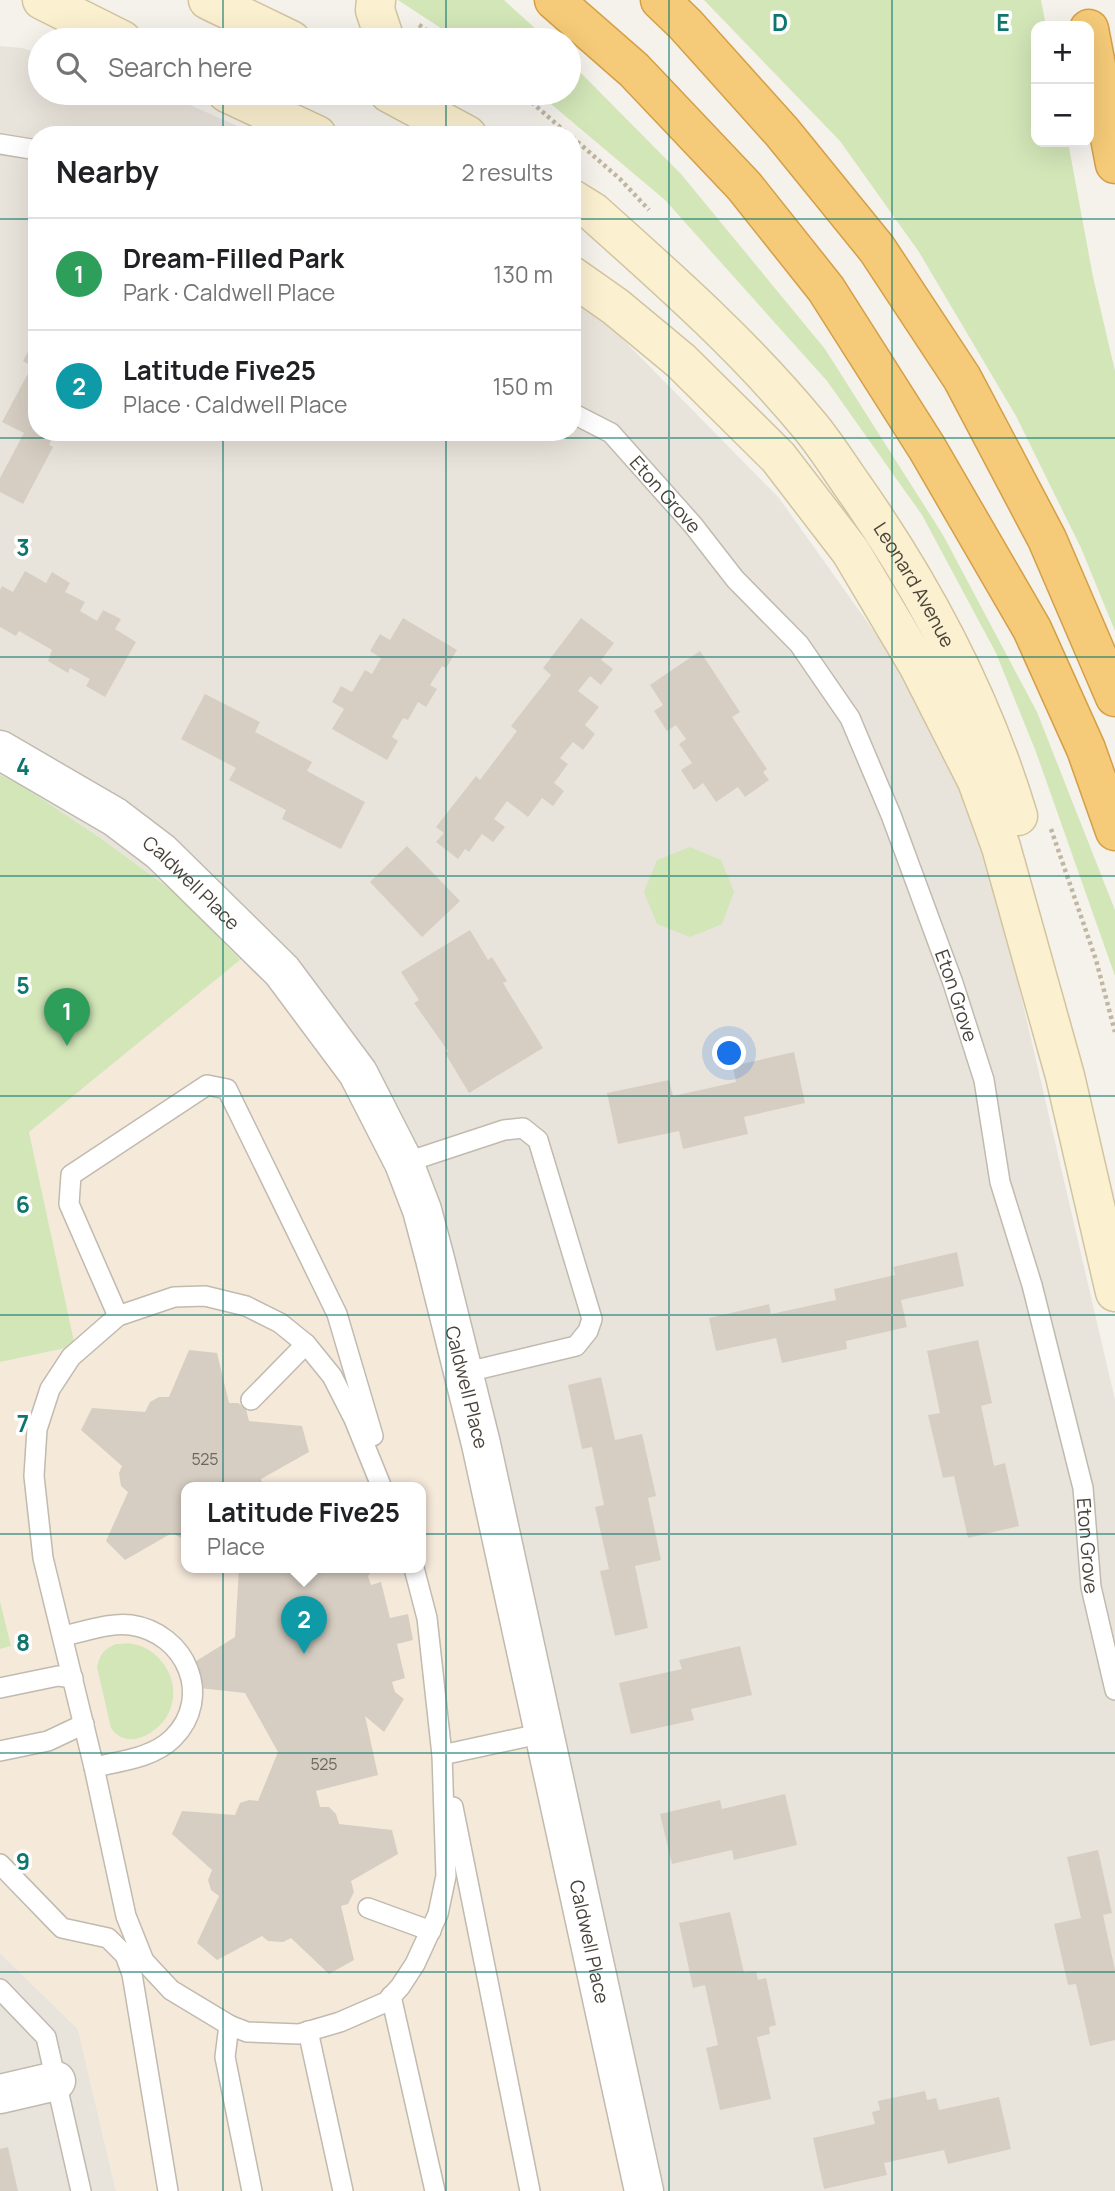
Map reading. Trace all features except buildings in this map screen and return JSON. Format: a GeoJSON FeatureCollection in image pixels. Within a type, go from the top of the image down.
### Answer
{"type":"FeatureCollection","features":[{"type":"Feature","properties":{"kind":"highway"},"geometry":{"type":"LineString","coordinates":[[554,0],[653,89],[744,186],[826,289],[927,448],[1032,629],[1086,749],[1115,831]]}},
{"type":"Feature","properties":{"kind":"highway"},"geometry":{"type":"LineString","coordinates":[[660,0],[782,132],[877,249],[962,378],[1048,539],[1115,697]]}},
{"type":"Feature","properties":{"kind":"highway"},"geometry":{"type":"LineString","coordinates":[[1083,0],[1087,21]]}},
{"type":"Feature","properties":{"kind":"highway"},"geometry":{"type":"LineString","coordinates":[[1094,57],[1115,164]]}},
{"type":"Feature","properties":{"kind":"street"},"geometry":{"type":"LineString","coordinates":[[42,0],[98,28]]}},
{"type":"Feature","properties":{"kind":"street"},"geometry":{"type":"LineString","coordinates":[[208,0],[266,28]]}},
{"type":"Feature","properties":{"kind":"street"},"geometry":{"type":"LineString","coordinates":[[376,0],[381,28]]}},
{"type":"Feature","properties":{"kind":"street"},"geometry":{"type":"LineString","coordinates":[[253,105],[298,126]]}},
{"type":"Feature","properties":{"kind":"street"},"geometry":{"type":"LineString","coordinates":[[411,105],[450,126]]}},
{"type":"Feature","properties":{"kind":"street"},"geometry":{"type":"LineString","coordinates":[[441,105],[466,126]]}},
{"type":"Feature","properties":{"kind":"street","name":"Leonard Avenue"},"geometry":{"type":"LineString","coordinates":[[581,205],[593,212],[707,314],[801,416],[890,538],[925,598],[960,666],[989,735],[1031,863],[1044,919],[1065,1076]]}},
{"type":"Feature","properties":{"kind":"street","name":"Leonard Avenue"},"geometry":{"type":"LineString","coordinates":[[581,282],[616,307],[691,370],[778,457],[851,552],[918,665],[977,780],[1001,847],[1065,1076],[1115,1292]]}},
{"type":"Feature","properties":{"kind":"street","name":"Caldwell Place"},"geometry":{"type":"LineString","coordinates":[[0,750],[115,817],[161,852],[282,971],[358,1073],[404,1163],[425,1222],[481,1444],[645,2191]]}},
{"type":"Feature","properties":{"kind":"street"},"geometry":{"type":"LineString","coordinates":[[0,2094],[56,2081]]}},
{"type":"Feature","properties":{"kind":"lane"},"geometry":{"type":"LineString","coordinates":[[0,144],[28,149]]}},
{"type":"Feature","properties":{"kind":"lane","name":"Eton Grove"},"geometry":{"type":"LineString","coordinates":[[581,418],[611,433],[693,525],[735,579],[799,644],[850,718],[891,815],[953,983],[984,1080],[1000,1182],[1032,1284],[1083,1488],[1091,1587],[1115,1690]]}},
{"type":"Feature","properties":{"kind":"lane"},"geometry":{"type":"LineString","coordinates":[[118,1315],[69,1205],[71,1175],[207,1085],[227,1089],[337,1314],[386,1482]]}},
{"type":"Feature","properties":{"kind":"lane"},"geometry":{"type":"LineString","coordinates":[[404,1163],[504,1130],[523,1128],[538,1140],[592,1319],[588,1331],[576,1346],[463,1373]]}},
{"type":"Feature","properties":{"kind":"lane"},"geometry":{"type":"LineString","coordinates":[[380,1482],[354,1419],[332,1376],[306,1344],[280,1323],[246,1306],[205,1296],[174,1297],[118,1315],[71,1357],[50,1389],[37,1429],[34,1476],[43,1558],[94,1767],[126,1916],[144,1961],[171,1990],[229,2025],[247,2032],[299,2034],[340,2022],[386,2002],[415,1964],[431,1931],[438,1914],[446,1876],[442,1755],[427,1618],[415,1573]]}},
{"type":"Feature","properties":{"kind":"lane"},"geometry":{"type":"LineString","coordinates":[[251,1400],[306,1344]]}},
{"type":"Feature","properties":{"kind":"lane"},"geometry":{"type":"LineString","coordinates":[[63,1636],[128,1625],[149,1629],[169,1639],[181,1654],[191,1676],[192,1697],[187,1719],[173,1738],[151,1754],[94,1767]]}},
{"type":"Feature","properties":{"kind":"lane"},"geometry":{"type":"LineString","coordinates":[[0,1688],[58,1676],[73,1678]]}},
{"type":"Feature","properties":{"kind":"lane"},"geometry":{"type":"LineString","coordinates":[[0,1751],[48,1741],[84,1724]]}},
{"type":"Feature","properties":{"kind":"lane"},"geometry":{"type":"LineString","coordinates":[[442,1755],[544,1733]]}},
{"type":"Feature","properties":{"kind":"lane"},"geometry":{"type":"LineString","coordinates":[[442,1755],[530,2191]]}},
{"type":"Feature","properties":{"kind":"lane"},"geometry":{"type":"LineString","coordinates":[[0,1864],[62,1928],[108,1938],[125,1955],[132,1974],[168,2191]]}},
{"type":"Feature","properties":{"kind":"lane"},"geometry":{"type":"LineString","coordinates":[[368,1908],[431,1931]]}},
{"type":"Feature","properties":{"kind":"lane"},"geometry":{"type":"LineString","coordinates":[[0,1989],[46,2037],[81,2191]]}},
{"type":"Feature","properties":{"kind":"lane"},"geometry":{"type":"LineString","coordinates":[[391,1996],[435,2191]]}},
{"type":"Feature","properties":{"kind":"lane"},"geometry":{"type":"LineString","coordinates":[[229,2025],[225,2057],[252,2191]]}},
{"type":"Feature","properties":{"kind":"lane"},"geometry":{"type":"LineString","coordinates":[[308,2031],[343,2191]]}},
{"type":"Feature","properties":{"kind":"path"},"geometry":{"type":"LineString","coordinates":[[535,105],[559,126]]}},
{"type":"Feature","properties":{"kind":"shaded area"},"geometry":{"type":"Polygon","coordinates":[[[0,46],[28,50],[28,105],[190,105],[238,126],[28,126],[28,441],[581,441],[581,303],[595,311],[779,498],[905,675],[984,836],[1115,1400],[1115,2191],[658,2191],[279,971],[240,960],[181,897],[99,837],[18,783],[0,775],[0,46]]]}},
{"type":"Feature","properties":{"kind":"shaded area"},"geometry":{"type":"Polygon","coordinates":[[[240,960],[279,971],[404,1145],[658,2191],[116,2191],[78,2029],[0,1953],[0,1649],[11,1646],[0,1601],[0,1362],[75,1346],[29,1132],[240,960]]]}},
{"type":"Feature","properties":{"kind":"shaded area"},"geometry":{"type":"Polygon","coordinates":[[[0,1953],[78,2029],[116,2191],[0,2191],[0,1953]]]}},
{"type":"Feature","properties":{"kind":"green space"},"geometry":{"type":"Polygon","coordinates":[[[398,0],[504,0],[535,28],[441,28],[398,0]]]}},
{"type":"Feature","properties":{"kind":"green space"},"geometry":{"type":"Polygon","coordinates":[[[704,0],[1041,0],[1045,21],[1031,21],[1031,147],[1069,147],[1093,277],[1115,371],[1115,631],[1081,548],[1016,416],[919,252],[840,141],[704,0]]]}},
{"type":"Feature","properties":{"kind":"green space"},"geometry":{"type":"Polygon","coordinates":[[[581,73],[681,174],[825,349],[943,535],[1037,712],[1115,910],[1115,976],[1036,752],[996,653],[922,515],[827,381],[665,200],[581,129],[581,126],[577,126],[552,105],[581,105],[581,73]]]}},
{"type":"Feature","properties":{"kind":"green space"},"geometry":{"type":"Polygon","coordinates":[[[0,775],[18,783],[99,837],[181,897],[240,960],[29,1132],[75,1346],[0,1362],[0,775]]]}},
{"type":"Feature","properties":{"kind":"green space"},"geometry":{"type":"Polygon","coordinates":[[[690,847],[721,860],[734,892],[722,924],[690,937],[657,924],[644,892],[657,860],[690,847]]]}},
{"type":"Feature","properties":{"kind":"green space"},"geometry":{"type":"Polygon","coordinates":[[[0,1601],[11,1646],[0,1649],[0,1601]]]}},
{"type":"Feature","properties":{"kind":"green space"},"geometry":{"type":"Polygon","coordinates":[[[116,1644],[133,1644],[154,1654],[163,1662],[172,1683],[171,1707],[166,1718],[154,1730],[139,1738],[124,1738],[111,1728],[97,1667],[103,1652],[116,1644]]]}},
{"type":"Feature","properties":{"kind":"place","name":"Dream-Filled Park"},"geometry":{"type":"Point","coordinates":[67,1046]}},
{"type":"Feature","properties":{"kind":"place","name":"Latitude Five25"},"geometry":{"type":"Point","coordinates":[304,1654]}}]}
